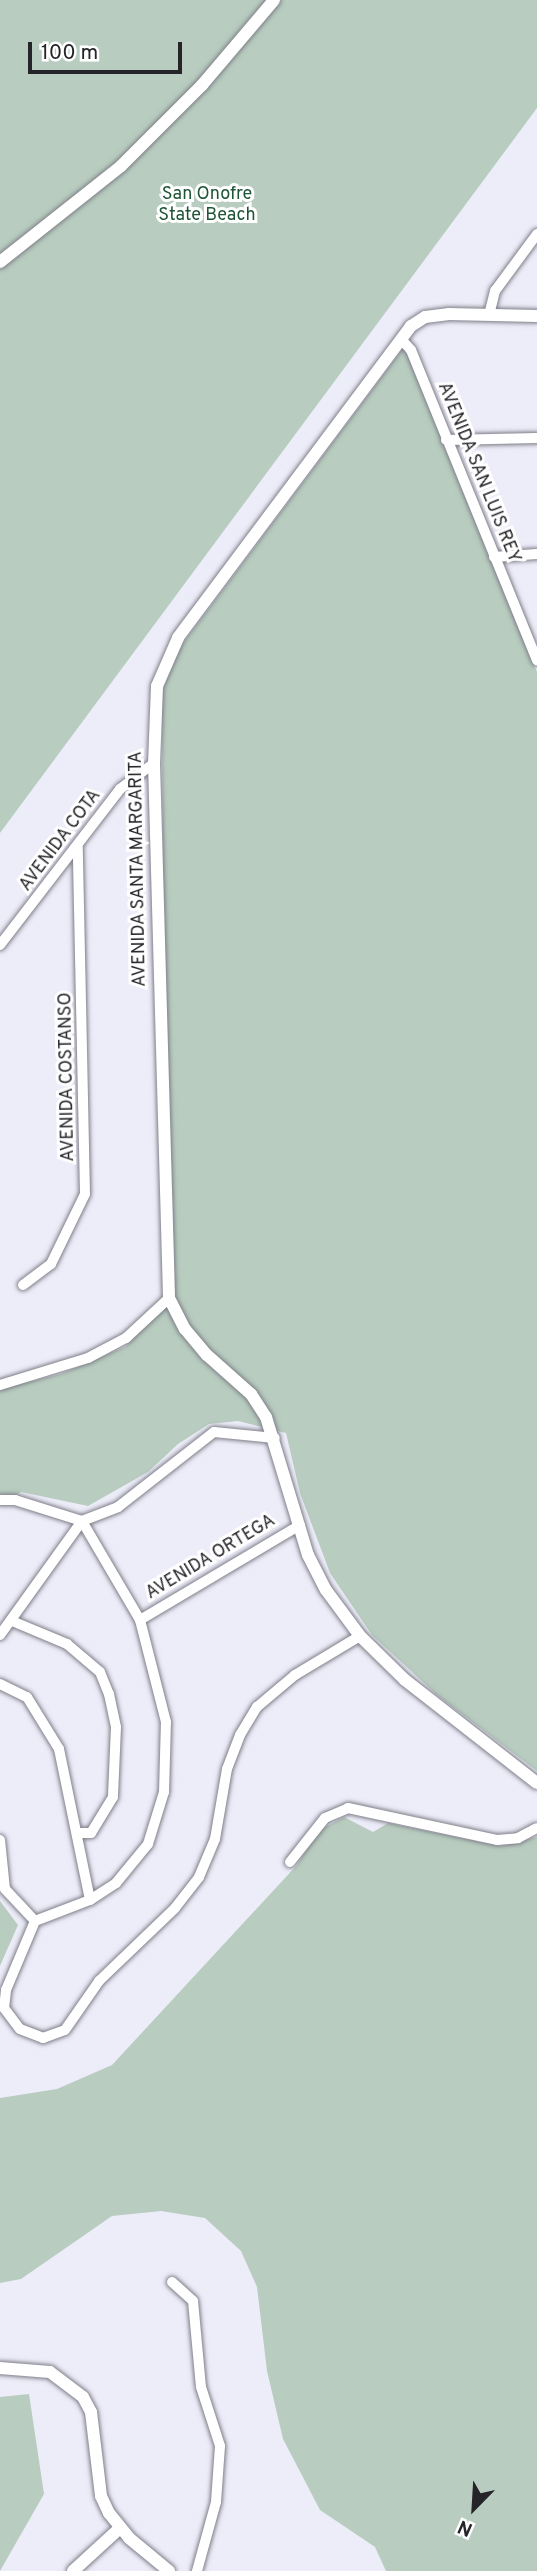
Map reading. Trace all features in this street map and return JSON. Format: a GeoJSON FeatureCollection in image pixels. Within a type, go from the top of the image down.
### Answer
{"type":"FeatureCollection","features":[{"type":"Feature","properties":{"kind":"street"},"geometry":{"type":"LineString","coordinates":[[0,262],[121,166],[202,85],[274,0]]}},
{"type":"Feature","properties":{"kind":"street"},"geometry":{"type":"LineString","coordinates":[[489,315],[495,290],[537,234]]}},
{"type":"Feature","properties":{"kind":"street","name":"AVENIDA SANTA MARGARITA"},"geometry":{"type":"LineString","coordinates":[[537,316],[425,317],[401,339],[178,638],[157,686],[154,763],[169,1298],[185,1329],[207,1355],[251,1394],[275,1438],[300,1525],[326,1590],[360,1636],[426,1698],[537,1783]]}},
{"type":"Feature","properties":{"kind":"street","name":"AVENIDA SAN LUIS REY"},"geometry":{"type":"LineString","coordinates":[[401,339],[411,350],[537,660]]}},
{"type":"Feature","properties":{"kind":"street"},"geometry":{"type":"LineString","coordinates":[[446,440],[537,438]]}},
{"type":"Feature","properties":{"kind":"street"},"geometry":{"type":"LineString","coordinates":[[494,557],[537,554]]}},
{"type":"Feature","properties":{"kind":"street","name":"AVENIDA COTA"},"geometry":{"type":"LineString","coordinates":[[0,946],[120,789],[137,771],[154,763]]}},
{"type":"Feature","properties":{"kind":"street","name":"AVENIDA COSTANSO"},"geometry":{"type":"LineString","coordinates":[[23,1284],[51,1264],[85,1194],[78,846]]}},
{"type":"Feature","properties":{"kind":"street"},"geometry":{"type":"LineString","coordinates":[[0,1385],[88,1358],[126,1338],[169,1298]]}},
{"type":"Feature","properties":{"kind":"street"},"geometry":{"type":"LineString","coordinates":[[0,1635],[82,1521],[118,1507],[214,1432],[275,1438]]}},
{"type":"Feature","properties":{"kind":"street"},"geometry":{"type":"LineString","coordinates":[[0,1500],[15,1500],[82,1521],[140,1620],[166,1723],[164,1792],[148,1844],[116,1883],[89,1900],[35,1920],[6,1990],[4,2008],[20,2029],[43,2038],[65,2030],[99,1981],[175,1908],[199,1877],[215,1839],[227,1769],[240,1735],[257,1707],[295,1675],[360,1636]]}},
{"type":"Feature","properties":{"kind":"street","name":"AVENIDA ORTEGA"},"geometry":{"type":"LineString","coordinates":[[140,1620],[300,1525]]}},
{"type":"Feature","properties":{"kind":"street"},"geometry":{"type":"LineString","coordinates":[[12,1620],[67,1644],[100,1672],[109,1694],[116,1727],[113,1797],[92,1833],[79,1833]]}},
{"type":"Feature","properties":{"kind":"street"},"geometry":{"type":"LineString","coordinates":[[0,1684],[27,1697],[46,1722],[59,1749],[79,1833],[89,1900]]}},
{"type":"Feature","properties":{"kind":"street"},"geometry":{"type":"LineString","coordinates":[[290,1862],[325,1818],[348,1808],[497,1840],[518,1838],[537,1828]]}},
{"type":"Feature","properties":{"kind":"street"},"geometry":{"type":"LineString","coordinates":[[0,1840],[2,1891],[35,1920]]}},
{"type":"Feature","properties":{"kind":"street"},"geometry":{"type":"LineString","coordinates":[[172,2282],[193,2301],[201,2387],[220,2446],[216,2502],[197,2571]]}},
{"type":"Feature","properties":{"kind":"street"},"geometry":{"type":"LineString","coordinates":[[0,2368],[50,2372],[83,2397],[94,2427],[101,2496],[120,2528],[169,2571]]}},
{"type":"Feature","properties":{"kind":"street"},"geometry":{"type":"LineString","coordinates":[[73,2571],[120,2528]]}},
{"type":"Feature","properties":{"kind":"green space","name":"San Onofre State Beach"},"geometry":{"type":"Polygon","coordinates":[[[0,0],[537,0],[537,108],[0,833],[0,0]]]}},
{"type":"Feature","properties":{"kind":"green space"},"geometry":{"type":"Polygon","coordinates":[[[404,347],[537,672],[537,1771],[437,1695],[372,1635],[330,1573],[300,1493],[286,1433],[238,1421],[209,1424],[178,1444],[148,1472],[88,1506],[21,1492],[15,1496],[0,1494],[0,1389],[61,1374],[125,1347],[175,1293],[163,898],[162,694],[169,670],[178,650],[404,347]]]}},
{"type":"Feature","properties":{"kind":"green space"},"geometry":{"type":"Polygon","coordinates":[[[344,1817],[373,1832],[388,1823],[500,1846],[537,1837],[537,2571],[386,2571],[375,2547],[320,2510],[283,2439],[267,2371],[257,2287],[241,2251],[205,2218],[161,2211],[112,2216],[21,2279],[0,2283],[0,2098],[57,2089],[112,2065],[297,1865],[318,1831],[344,1817]]]}},
{"type":"Feature","properties":{"kind":"green space"},"geometry":{"type":"Polygon","coordinates":[[[0,1901],[18,1925],[0,1966],[0,1901]]]}},
{"type":"Feature","properties":{"kind":"green space"},"geometry":{"type":"Polygon","coordinates":[[[29,2394],[44,2494],[0,2571],[0,2397],[29,2394]]]}}]}
